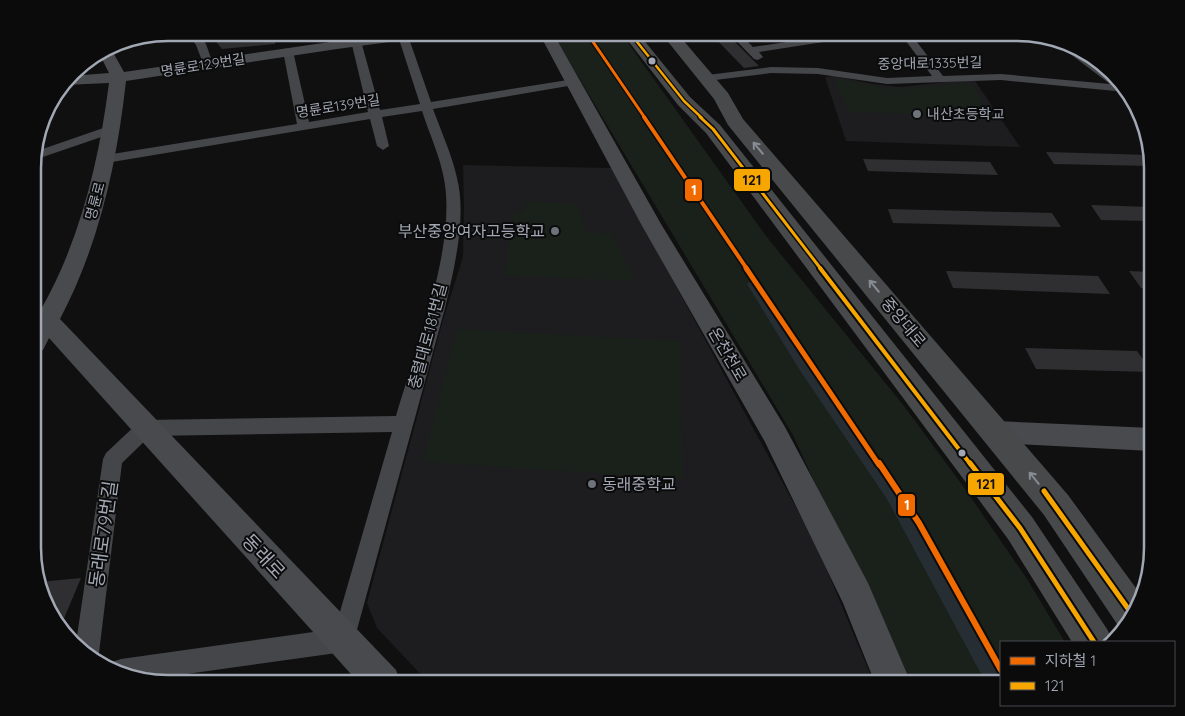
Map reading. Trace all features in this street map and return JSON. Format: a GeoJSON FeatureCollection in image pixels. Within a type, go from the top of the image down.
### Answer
{"type":"FeatureCollection","features":[{"type":"Feature","properties":{"kind":"main road","name":"중앙대로"},"geometry":{"type":"LineString","coordinates":[[637,41],[684,102],[724,125],[996,432],[1056,505],[1128,609]]}},
{"type":"Feature","properties":{"kind":"main road"},"geometry":{"type":"LineString","coordinates":[[655,41],[700,85]]}},
{"type":"Feature","properties":{"kind":"main road"},"geometry":{"type":"LineString","coordinates":[[663,41],[700,85]]}},
{"type":"Feature","properties":{"kind":"main road"},"geometry":{"type":"LineString","coordinates":[[674,41],[724,125]]}},
{"type":"Feature","properties":{"kind":"main road","name":"중앙대로"},"geometry":{"type":"LineString","coordinates":[[724,125],[1015,520],[1093,641]]}},
{"type":"Feature","properties":{"kind":"street"},"geometry":{"type":"LineString","coordinates":[[199,41],[208,64]]}},
{"type":"Feature","properties":{"kind":"street"},"geometry":{"type":"LineString","coordinates":[[356,41],[383,146]]}},
{"type":"Feature","properties":{"kind":"street","name":"명륜로129번길"},"geometry":{"type":"LineString","coordinates":[[77,80],[118,78],[356,41]]}},
{"type":"Feature","properties":{"kind":"street","name":"충렬대로181번길"},"geometry":{"type":"LineString","coordinates":[[344,640],[443,281],[454,218],[452,179],[404,41]]}},
{"type":"Feature","properties":{"kind":"street","name":"온천천로"},"geometry":{"type":"LineString","coordinates":[[551,41],[651,224],[776,435],[856,594],[889,674]]}},
{"type":"Feature","properties":{"kind":"street"},"geometry":{"type":"LineString","coordinates":[[742,41],[770,70]]}},
{"type":"Feature","properties":{"kind":"street"},"geometry":{"type":"LineString","coordinates":[[751,50],[806,41]]}},
{"type":"Feature","properties":{"kind":"street"},"geometry":{"type":"LineString","coordinates":[[912,41],[939,78]]}},
{"type":"Feature","properties":{"kind":"street"},"geometry":{"type":"LineString","coordinates":[[288,51],[304,126]]}},
{"type":"Feature","properties":{"kind":"street"},"geometry":{"type":"LineString","coordinates":[[108,56],[116,69],[118,78]]}},
{"type":"Feature","properties":{"kind":"street","name":"중앙대로1335번길"},"geometry":{"type":"LineString","coordinates":[[700,85],[770,70],[818,71],[887,81],[1001,77],[1116,88]]}},
{"type":"Feature","properties":{"kind":"street","name":"명륜로"},"geometry":{"type":"LineString","coordinates":[[41,316],[79,255],[106,159],[112,129],[118,78]]}},
{"type":"Feature","properties":{"kind":"street","name":"명륜로139번길"},"geometry":{"type":"LineString","coordinates":[[106,159],[574,82]]}},
{"type":"Feature","properties":{"kind":"street"},"geometry":{"type":"LineString","coordinates":[[42,153],[112,129]]}},
{"type":"Feature","properties":{"kind":"street","name":"동래로"},"geometry":{"type":"LineString","coordinates":[[41,326],[146,428],[376,675]]}},
{"type":"Feature","properties":{"kind":"street"},"geometry":{"type":"LineString","coordinates":[[146,428],[404,424]]}},
{"type":"Feature","properties":{"kind":"street","name":"동래로79번길"},"geometry":{"type":"LineString","coordinates":[[88,646],[113,459],[146,428]]}},
{"type":"Feature","properties":{"kind":"street"},"geometry":{"type":"LineString","coordinates":[[996,432],[1143,440]]}},
{"type":"Feature","properties":{"kind":"street"},"geometry":{"type":"LineString","coordinates":[[133,669],[344,640]]}},
{"type":"Feature","properties":{"kind":"shaded area"},"geometry":{"type":"Polygon","coordinates":[[[557,41],[627,41],[766,236],[904,406],[963,486],[1027,579],[1064,641],[1000,641],[1000,674],[902,674],[793,435],[557,41]]]}},
{"type":"Feature","properties":{"kind":"shaded area","name":"내산초등학교"},"geometry":{"type":"Polygon","coordinates":[[[835,76],[873,84],[900,87],[956,81],[975,81],[1020,147],[846,141],[825,77],[835,76]]]}},
{"type":"Feature","properties":{"kind":"shaded area"},"geometry":{"type":"Polygon","coordinates":[[[834,77],[884,88],[900,89],[971,83],[992,116],[849,112],[834,77]]]}},
{"type":"Feature","properties":{"kind":"shaded area","name":"동래중학교"},"geometry":{"type":"Polygon","coordinates":[[[463,165],[612,168],[816,544],[870,674],[421,675],[377,628],[367,603],[443,320],[463,257],[463,165]]]}},
{"type":"Feature","properties":{"kind":"shaded area"},"geometry":{"type":"Polygon","coordinates":[[[526,201],[577,204],[587,232],[611,234],[634,277],[629,281],[505,275],[513,213],[524,213],[526,201]]]}},
{"type":"Feature","properties":{"kind":"shaded area"},"geometry":{"type":"Polygon","coordinates":[[[755,282],[898,494],[999,674],[981,674],[887,499],[801,372],[747,284],[755,282]]]}},
{"type":"Feature","properties":{"kind":"shaded area"},"geometry":{"type":"Polygon","coordinates":[[[457,329],[680,341],[683,479],[423,462],[457,329]]]}},
{"type":"Feature","properties":{"kind":"building"},"geometry":{"type":"Polygon","coordinates":[[[215,41],[276,41],[275,44],[222,49],[215,41]]]}},
{"type":"Feature","properties":{"kind":"building"},"geometry":{"type":"Polygon","coordinates":[[[718,41],[734,41],[759,66],[744,68],[718,41]]]}},
{"type":"Feature","properties":{"kind":"building"},"geometry":{"type":"Polygon","coordinates":[[[1046,152],[1142,155],[1143,160],[1143,166],[1054,164],[1046,152]]]}},
{"type":"Feature","properties":{"kind":"building"},"geometry":{"type":"Polygon","coordinates":[[[863,159],[990,162],[998,175],[868,171],[863,159]]]}},
{"type":"Feature","properties":{"kind":"building"},"geometry":{"type":"Polygon","coordinates":[[[1091,205],[1143,207],[1143,221],[1101,220],[1091,205]]]}},
{"type":"Feature","properties":{"kind":"building"},"geometry":{"type":"Polygon","coordinates":[[[888,209],[1052,213],[1061,227],[893,223],[888,209]]]}},
{"type":"Feature","properties":{"kind":"building"},"geometry":{"type":"Polygon","coordinates":[[[946,271],[1098,276],[1110,294],[953,288],[946,271]]]}},
{"type":"Feature","properties":{"kind":"building"},"geometry":{"type":"Polygon","coordinates":[[[1129,271],[1143,272],[1143,288],[1141,288],[1129,271]]]}},
{"type":"Feature","properties":{"kind":"building"},"geometry":{"type":"Polygon","coordinates":[[[1025,348],[1137,351],[1143,359],[1143,372],[1036,369],[1025,348]]]}},
{"type":"Feature","properties":{"kind":"building"},"geometry":{"type":"Polygon","coordinates":[[[81,578],[64,619],[54,604],[46,581],[81,578]]]}},
{"type":"Feature","properties":{"kind":"metro line","name":"1"},"geometry":{"type":"LineString","coordinates":[[592,41],[919,523],[1000,668]]}},
{"type":"Feature","properties":{"kind":"transit line","name":"121"},"geometry":{"type":"LineString","coordinates":[[636,41],[684,101],[713,129],[1020,528],[1093,641]]}},
{"type":"Feature","properties":{"kind":"transit line","name":"121"},"geometry":{"type":"LineString","coordinates":[[1044,491],[1128,609]]}},
{"type":"Feature","properties":{"kind":"place","name":"내산초등학교"},"geometry":{"type":"Point","coordinates":[917,114]}},
{"type":"Feature","properties":{"kind":"place","name":"부산중앙여자고등학교"},"geometry":{"type":"Point","coordinates":[555,231]}},
{"type":"Feature","properties":{"kind":"place","name":"동래중학교"},"geometry":{"type":"Point","coordinates":[592,484]}}]}
